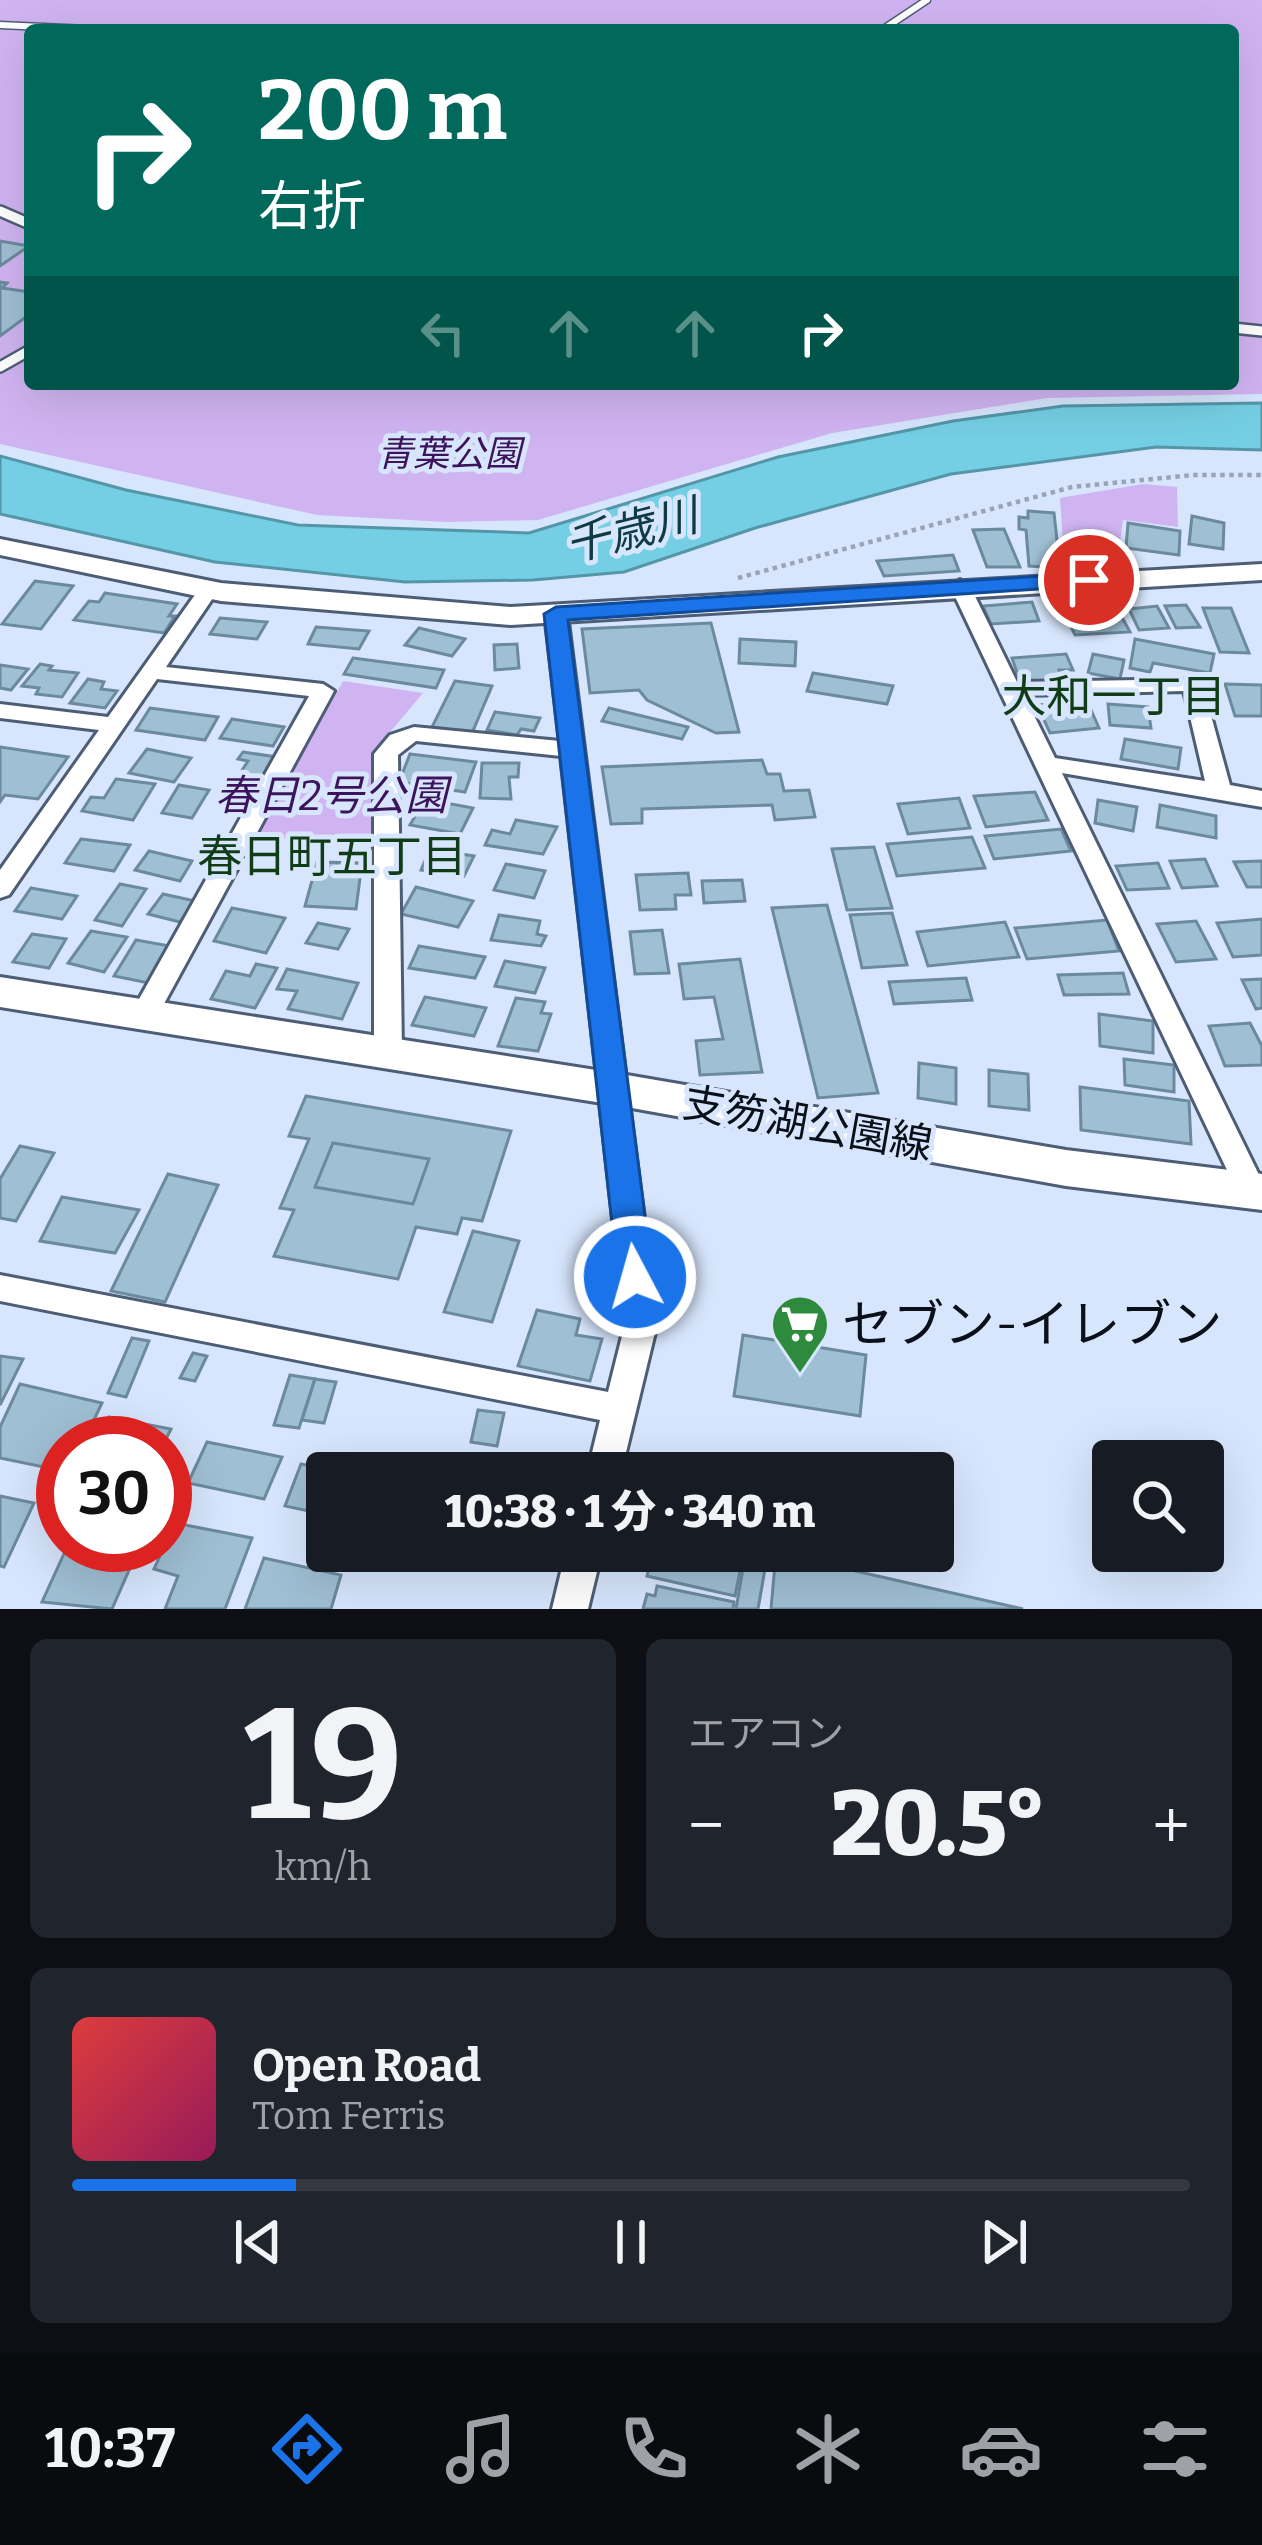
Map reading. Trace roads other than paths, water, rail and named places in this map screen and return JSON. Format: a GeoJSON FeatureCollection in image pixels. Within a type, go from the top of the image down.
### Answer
{"type":"FeatureCollection","features":[{"type":"Feature","properties":{"kind":"main road","name":"支笏湖公園線"},"geometry":{"type":"LineString","coordinates":[[0,992],[614,1089],[1066,1168],[1257,1191]]}},
{"type":"Feature","properties":{"kind":"street"},"geometry":{"type":"LineString","coordinates":[[0,547],[209,590],[415,610],[556,614],[960,586],[1262,572]]}},
{"type":"Feature","properties":{"kind":"street"},"geometry":{"type":"LineString","coordinates":[[960,586],[1257,1191]]}},
{"type":"Feature","properties":{"kind":"street"},"geometry":{"type":"LineString","coordinates":[[0,889],[209,590]]}},
{"type":"Feature","properties":{"kind":"street"},"geometry":{"type":"LineString","coordinates":[[556,614],[640,1324],[609,1452]]}},
{"type":"Feature","properties":{"kind":"street"},"geometry":{"type":"LineString","coordinates":[[143,1017],[323,691],[152,672]]}},
{"type":"Feature","properties":{"kind":"street"},"geometry":{"type":"LineString","coordinates":[[1009,689],[1193,684],[1219,791]]}},
{"type":"Feature","properties":{"kind":"street"},"geometry":{"type":"LineString","coordinates":[[0,711],[115,725]]}},
{"type":"Feature","properties":{"kind":"street"},"geometry":{"type":"LineString","coordinates":[[388,1054],[386,754],[398,740],[414,734],[572,750]]}},
{"type":"Feature","properties":{"kind":"street"},"geometry":{"type":"LineString","coordinates":[[1046,765],[1076,766],[1262,799]]}},
{"type":"Feature","properties":{"kind":"street"},"geometry":{"type":"LineString","coordinates":[[0,1288],[620,1409]]}},
{"type":"Feature","properties":{"kind":"street"},"geometry":{"type":"LineString","coordinates":[[570,1609],[579,1572]]}},
{"type":"Feature","properties":{"kind":"lane"},"geometry":{"type":"LineString","coordinates":[[891,24],[927,0]]}},
{"type":"Feature","properties":{"kind":"water","name":"千歳川"},"geometry":{"type":"Polygon","coordinates":[[[1262,403],[1262,450],[1156,447],[951,474],[755,528],[624,572],[533,580],[405,582],[215,562],[0,514],[0,456],[126,490],[298,525],[529,533],[778,457],[953,421],[1063,406],[1262,403]]]}},
{"type":"Feature","properties":{"kind":"place","name":"セブン-イレブン"},"geometry":{"type":"Point","coordinates":[800,1375]}},
{"type":"Feature","properties":{"kind":"district","name":"大和一丁目"},"geometry":{"type":"Point","coordinates":[1114,696]}},
{"type":"Feature","properties":{"kind":"district","name":"春日町五丁目"},"geometry":{"type":"Point","coordinates":[332,856]}},
{"type":"Feature","properties":{"kind":"park label","name":"青葉公園"},"geometry":{"type":"Point","coordinates":[449,453]}},
{"type":"Feature","properties":{"kind":"park label","name":"春日2号公園"},"geometry":{"type":"Point","coordinates":[331,795]}}]}
